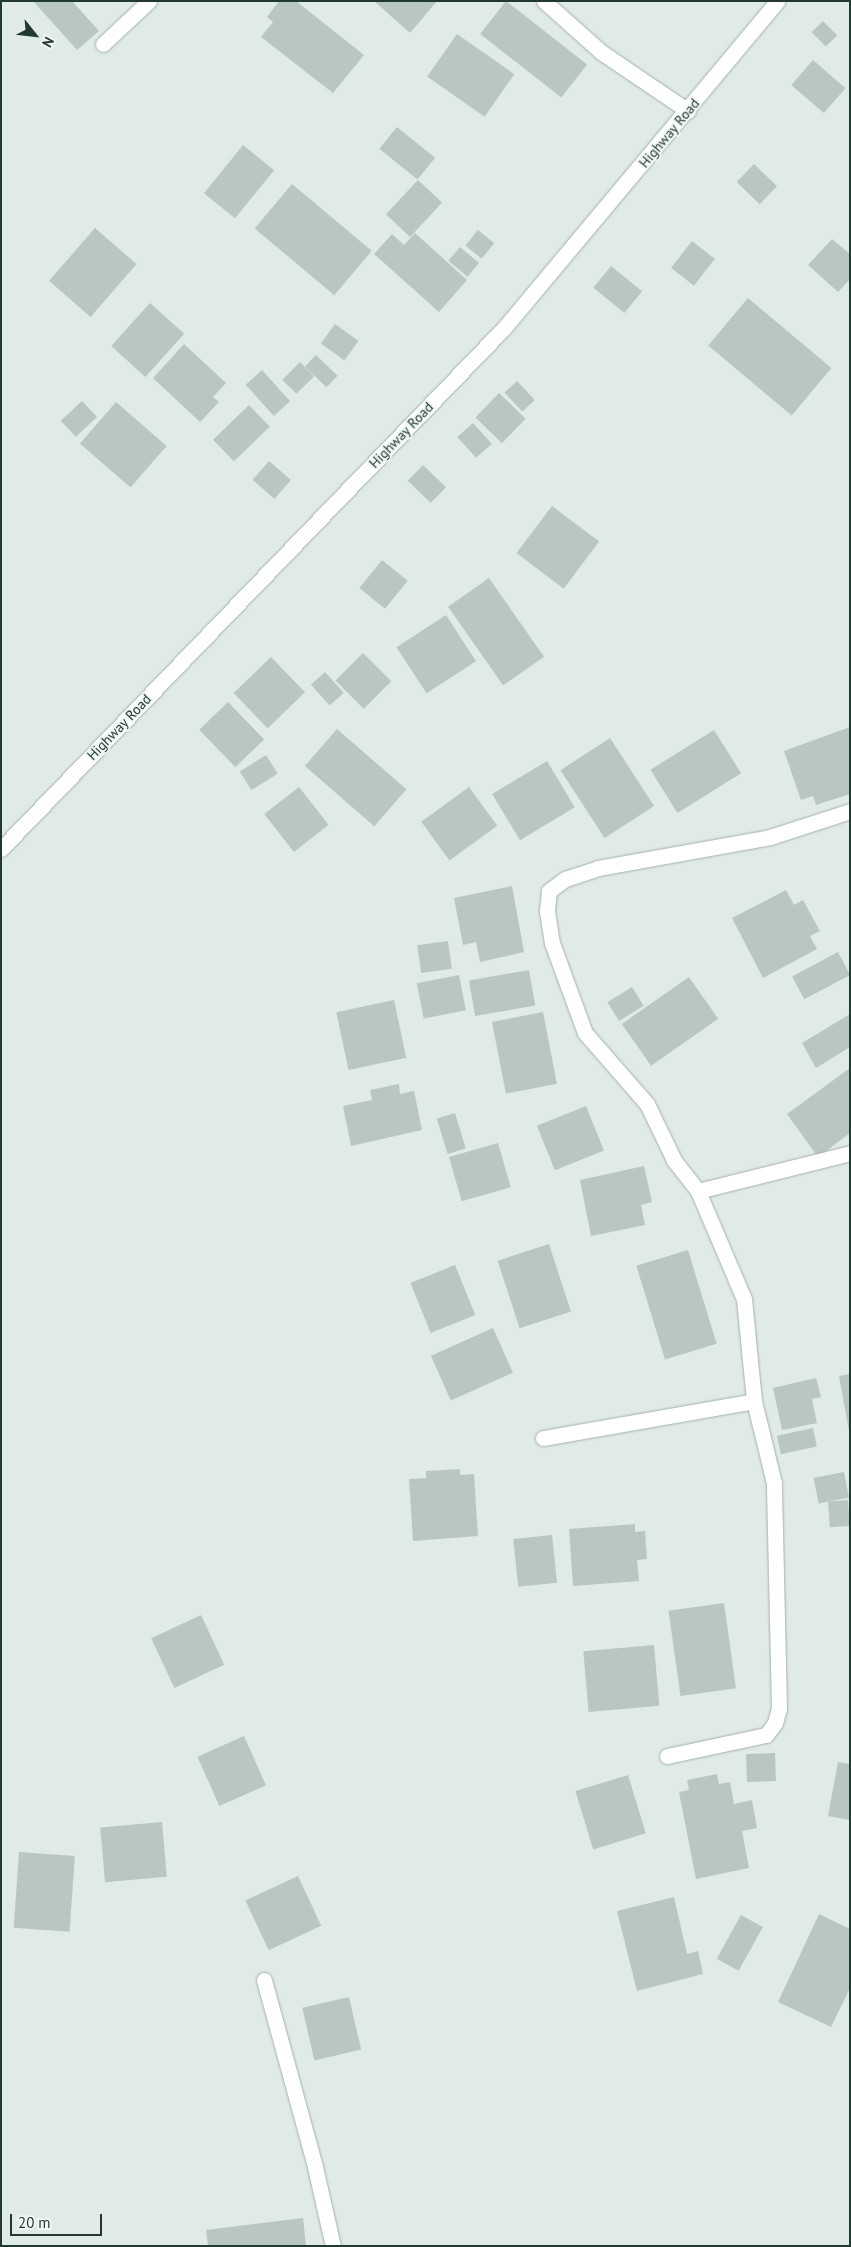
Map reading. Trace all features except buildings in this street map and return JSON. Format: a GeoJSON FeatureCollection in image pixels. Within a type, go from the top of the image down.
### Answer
{"type":"FeatureCollection","features":[{"type":"Feature","properties":{"kind":"street"},"geometry":{"type":"LineString","coordinates":[[104,44],[149,1]]}},
{"type":"Feature","properties":{"kind":"street"},"geometry":{"type":"LineString","coordinates":[[544,1],[601,52],[688,111]]}},
{"type":"Feature","properties":{"kind":"street","name":"Highway Road"},"geometry":{"type":"LineString","coordinates":[[1,849],[504,328],[688,111],[777,1]]}},
{"type":"Feature","properties":{"kind":"street"},"geometry":{"type":"LineString","coordinates":[[667,1756],[766,1736],[778,1708],[774,1483],[754,1401],[744,1299],[698,1192],[674,1160],[647,1104],[585,1033],[552,943],[547,910],[549,892],[564,879],[598,868],[770,837],[850,811]]}},
{"type":"Feature","properties":{"kind":"street"},"geometry":{"type":"LineString","coordinates":[[698,1192],[850,1153]]}},
{"type":"Feature","properties":{"kind":"street"},"geometry":{"type":"LineString","coordinates":[[544,1438],[754,1401]]}},
{"type":"Feature","properties":{"kind":"street"},"geometry":{"type":"LineString","coordinates":[[264,1980],[315,2167],[333,2246]]}}]}
